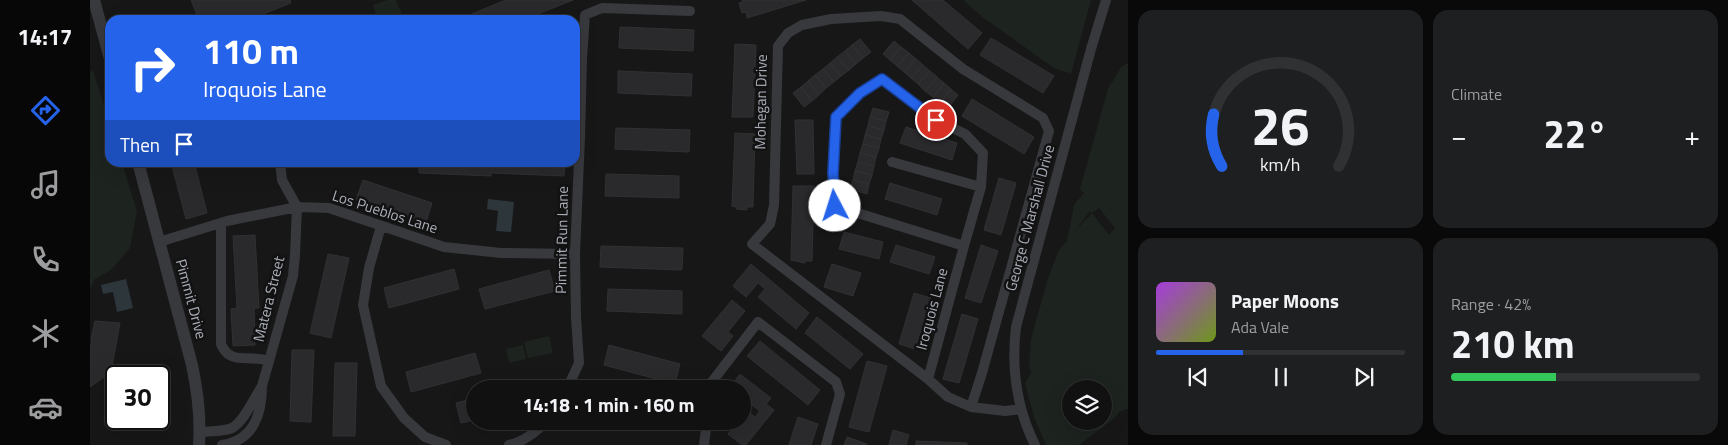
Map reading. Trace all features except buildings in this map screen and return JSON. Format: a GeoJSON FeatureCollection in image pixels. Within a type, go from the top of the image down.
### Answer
{"type":"FeatureCollection","features":[{"type":"Feature","properties":{"kind":"street"},"geometry":{"type":"LineString","coordinates":[[94,0],[105,41]]}},
{"type":"Feature","properties":{"kind":"street","name":"George C Marshall Drive"},"geometry":{"type":"LineString","coordinates":[[1035,445],[1021,409],[1015,386],[1013,366],[1016,327],[1106,0]]}},
{"type":"Feature","properties":{"kind":"street","name":"Pimmit Run Lane"},"geometry":{"type":"LineString","coordinates":[[580,46],[585,15],[602,8],[690,11]]}},
{"type":"Feature","properties":{"kind":"street","name":"Mohegan Drive"},"geometry":{"type":"LineString","coordinates":[[972,407],[1049,131],[1043,118],[963,69],[900,19],[881,16],[831,19],[802,25],[788,33],[778,46],[774,205],[770,224],[752,244],[928,379],[948,397],[972,407],[1005,411],[1021,409]]}},
{"type":"Feature","properties":{"kind":"street","name":"Iroquois Lane"},"geometry":{"type":"LineString","coordinates":[[928,379],[981,187],[983,153],[965,134],[936,120],[882,79],[860,93],[836,117],[833,173],[835,206],[964,246]]}},
{"type":"Feature","properties":{"kind":"street"},"geometry":{"type":"LineString","coordinates":[[892,162],[981,187]]}},
{"type":"Feature","properties":{"kind":"street","name":"Pimmit Drive"},"geometry":{"type":"LineString","coordinates":[[139,167],[192,365],[199,399],[199,445]]}},
{"type":"Feature","properties":{"kind":"street"},"geometry":{"type":"LineString","coordinates":[[281,167],[282,180],[297,207]]}},
{"type":"Feature","properties":{"kind":"street","name":"Pimmit Run Lane"},"geometry":{"type":"LineString","coordinates":[[571,380],[578,363],[575,254],[579,167]]}},
{"type":"Feature","properties":{"kind":"street","name":"Los Pueblos Lane"},"geometry":{"type":"LineString","coordinates":[[159,242],[221,222],[297,207],[329,208],[444,247],[501,253],[575,254]]}},
{"type":"Feature","properties":{"kind":"street","name":"Matera Street"},"geometry":{"type":"LineString","coordinates":[[222,445],[236,441],[246,435],[258,419],[262,399],[262,386],[293,276],[296,255],[297,207]]}},
{"type":"Feature","properties":{"kind":"street"},"geometry":{"type":"LineString","coordinates":[[221,222],[221,344],[224,353],[232,358],[258,357],[269,360]]}},
{"type":"Feature","properties":{"kind":"street"},"geometry":{"type":"LineString","coordinates":[[382,226],[369,268],[363,305],[381,386],[404,418],[425,437],[446,445]]}},
{"type":"Feature","properties":{"kind":"street"},"geometry":{"type":"LineString","coordinates":[[713,380],[758,322],[836,382],[840,394],[826,445]]}},
{"type":"Feature","properties":{"kind":"street","name":"Matera Street"},"geometry":{"type":"LineString","coordinates":[[200,432],[220,431],[231,428],[240,422],[262,386]]}},
{"type":"Feature","properties":{"kind":"street"},"geometry":{"type":"LineString","coordinates":[[509,445],[514,444],[536,430]]}},
{"type":"Feature","properties":{"kind":"street"},"geometry":{"type":"LineString","coordinates":[[704,445],[706,430]]}},
{"type":"Feature","properties":{"kind":"shaded area"},"geometry":{"type":"Polygon","coordinates":[[[388,0],[396,0],[402,15],[376,15],[373,5],[388,0]]]}},
{"type":"Feature","properties":{"kind":"shaded area"},"geometry":{"type":"Polygon","coordinates":[[[963,0],[1091,0],[1071,74],[1054,68],[981,16],[963,0]]]}},
{"type":"Feature","properties":{"kind":"shaded area"},"geometry":{"type":"Polygon","coordinates":[[[1128,63],[1128,409],[1119,412],[1112,420],[1112,380],[1062,380],[1062,430],[1099,430],[1079,445],[1046,445],[1034,417],[1025,383],[1031,373],[1029,363],[1031,339],[1048,278],[1059,250],[1067,241],[1074,205],[1084,193],[1080,189],[1108,89],[1121,67],[1128,63]],[[1099,208],[1092,213],[1109,235],[1115,228],[1099,208]],[[1090,211],[1075,231],[1092,213],[1090,211]]]}},
{"type":"Feature","properties":{"kind":"shaded area"},"geometry":{"type":"Polygon","coordinates":[[[93,70],[105,108],[105,167],[123,167],[137,211],[130,248],[111,270],[95,279],[90,289],[90,73],[93,70]]]}},
{"type":"Feature","properties":{"kind":"shaded area"},"geometry":{"type":"Polygon","coordinates":[[[488,199],[514,202],[511,232],[496,231],[498,211],[487,209],[488,199]]]}},
{"type":"Feature","properties":{"kind":"shaded area"},"geometry":{"type":"Polygon","coordinates":[[[126,279],[133,308],[117,312],[113,292],[103,294],[101,285],[126,279]]]}},
{"type":"Feature","properties":{"kind":"shaded area"},"geometry":{"type":"Polygon","coordinates":[[[549,336],[553,353],[528,358],[524,342],[549,336]]]}},
{"type":"Feature","properties":{"kind":"shaded area"},"geometry":{"type":"Polygon","coordinates":[[[523,345],[526,359],[509,363],[506,349],[523,345]]]}},
{"type":"Feature","properties":{"kind":"route"},"geometry":{"type":"LineString","coordinates":[[835,206],[833,173],[836,117],[860,93],[882,79],[936,120]]}}]}
